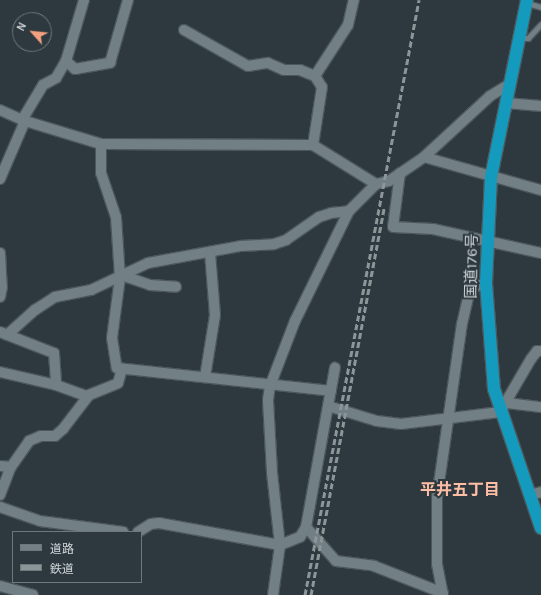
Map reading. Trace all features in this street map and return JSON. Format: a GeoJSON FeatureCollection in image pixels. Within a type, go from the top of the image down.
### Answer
{"type":"FeatureCollection","features":[{"type":"Feature","properties":{"kind":"highway","name":"国道176号"},"geometry":{"type":"LineString","coordinates":[[526,1],[491,177],[486,283],[494,389],[504,408],[535,494],[541,528]]}},
{"type":"Feature","properties":{"kind":"street"},"geometry":{"type":"LineString","coordinates":[[0,179],[24,121],[43,85],[56,78],[66,61],[84,0]]}},
{"type":"Feature","properties":{"kind":"street"},"geometry":{"type":"LineString","coordinates":[[66,61],[75,69],[110,63],[128,0]]}},
{"type":"Feature","properties":{"kind":"street"},"geometry":{"type":"LineString","coordinates":[[315,76],[348,25],[354,0]]}},
{"type":"Feature","properties":{"kind":"street"},"geometry":{"type":"LineString","coordinates":[[184,30],[248,66],[268,64],[284,70],[300,70],[315,76],[322,87],[313,145]]}},
{"type":"Feature","properties":{"kind":"street"},"geometry":{"type":"LineString","coordinates":[[273,595],[280,545],[272,472],[268,400],[270,386],[296,321],[349,211],[376,184],[389,181],[424,157],[490,96],[510,84]]}},
{"type":"Feature","properties":{"kind":"street"},"geometry":{"type":"LineString","coordinates":[[506,103],[541,106]]}},
{"type":"Feature","properties":{"kind":"street"},"geometry":{"type":"LineString","coordinates":[[0,110],[24,121],[101,144],[178,146],[290,143],[313,145],[376,184]]}},
{"type":"Feature","properties":{"kind":"street"},"geometry":{"type":"LineString","coordinates":[[101,144],[101,173],[116,217],[122,277],[112,338],[117,368],[331,392]]}},
{"type":"Feature","properties":{"kind":"street"},"geometry":{"type":"LineString","coordinates":[[424,157],[541,190]]}},
{"type":"Feature","properties":{"kind":"street"},"geometry":{"type":"LineString","coordinates":[[400,173],[393,227],[434,230],[488,243],[541,253]]}},
{"type":"Feature","properties":{"kind":"street"},"geometry":{"type":"LineString","coordinates":[[4,334],[35,310],[55,297],[91,290],[122,277],[148,263],[210,253],[241,246],[274,244],[286,240],[319,217],[331,213],[349,211]]}},
{"type":"Feature","properties":{"kind":"street"},"geometry":{"type":"LineString","coordinates":[[0,253],[2,287],[0,297]]}},
{"type":"Feature","properties":{"kind":"street"},"geometry":{"type":"LineString","coordinates":[[205,377],[215,315],[210,253]]}},
{"type":"Feature","properties":{"kind":"street"},"geometry":{"type":"LineString","coordinates":[[122,277],[150,286],[176,287]]}},
{"type":"Feature","properties":{"kind":"street"},"geometry":{"type":"LineString","coordinates":[[443,594],[437,564],[437,497],[450,419],[462,324],[469,294],[474,287],[486,283]]}},
{"type":"Feature","properties":{"kind":"street"},"geometry":{"type":"LineString","coordinates":[[4,334],[54,352],[56,385]]}},
{"type":"Feature","properties":{"kind":"street"},"geometry":{"type":"LineString","coordinates":[[504,408],[540,350]]}},
{"type":"Feature","properties":{"kind":"street"},"geometry":{"type":"LineString","coordinates":[[0,495],[11,467],[29,441],[41,436],[55,436],[63,429],[87,396],[118,383],[122,368]]}},
{"type":"Feature","properties":{"kind":"street"},"geometry":{"type":"LineString","coordinates":[[140,531],[151,524],[159,523],[220,536],[280,545],[300,537],[306,527],[335,368]]}},
{"type":"Feature","properties":{"kind":"street"},"geometry":{"type":"LineString","coordinates":[[0,372],[56,385],[87,396]]}},
{"type":"Feature","properties":{"kind":"street"},"geometry":{"type":"LineString","coordinates":[[328,406],[377,421],[401,424],[450,419],[504,408],[541,407]]}},
{"type":"Feature","properties":{"kind":"street"},"geometry":{"type":"LineString","coordinates":[[0,466],[11,467]]}},
{"type":"Feature","properties":{"kind":"street"},"geometry":{"type":"LineString","coordinates":[[0,507],[40,521],[115,531]]}},
{"type":"Feature","properties":{"kind":"street"},"geometry":{"type":"LineString","coordinates":[[306,527],[336,561],[374,566],[443,594]]}},
{"type":"Feature","properties":{"kind":"street"},"geometry":{"type":"LineString","coordinates":[[0,586],[33,595]]}},
{"type":"Feature","properties":{"kind":"lane"},"geometry":{"type":"LineString","coordinates":[[526,1],[541,7]]}},
{"type":"Feature","properties":{"kind":"lane"},"geometry":{"type":"LineString","coordinates":[[519,38],[528,38],[541,24]]}},
{"type":"Feature","properties":{"kind":"railway"},"geometry":{"type":"LineString","coordinates":[[305,595],[419,0]]}},
{"type":"Feature","properties":{"kind":"railway"},"geometry":{"type":"LineString","coordinates":[[311,595],[384,208]]}},
{"type":"Feature","properties":{"kind":"district","name":"平井五丁目"},"geometry":{"type":"Point","coordinates":[460,490]}}]}
